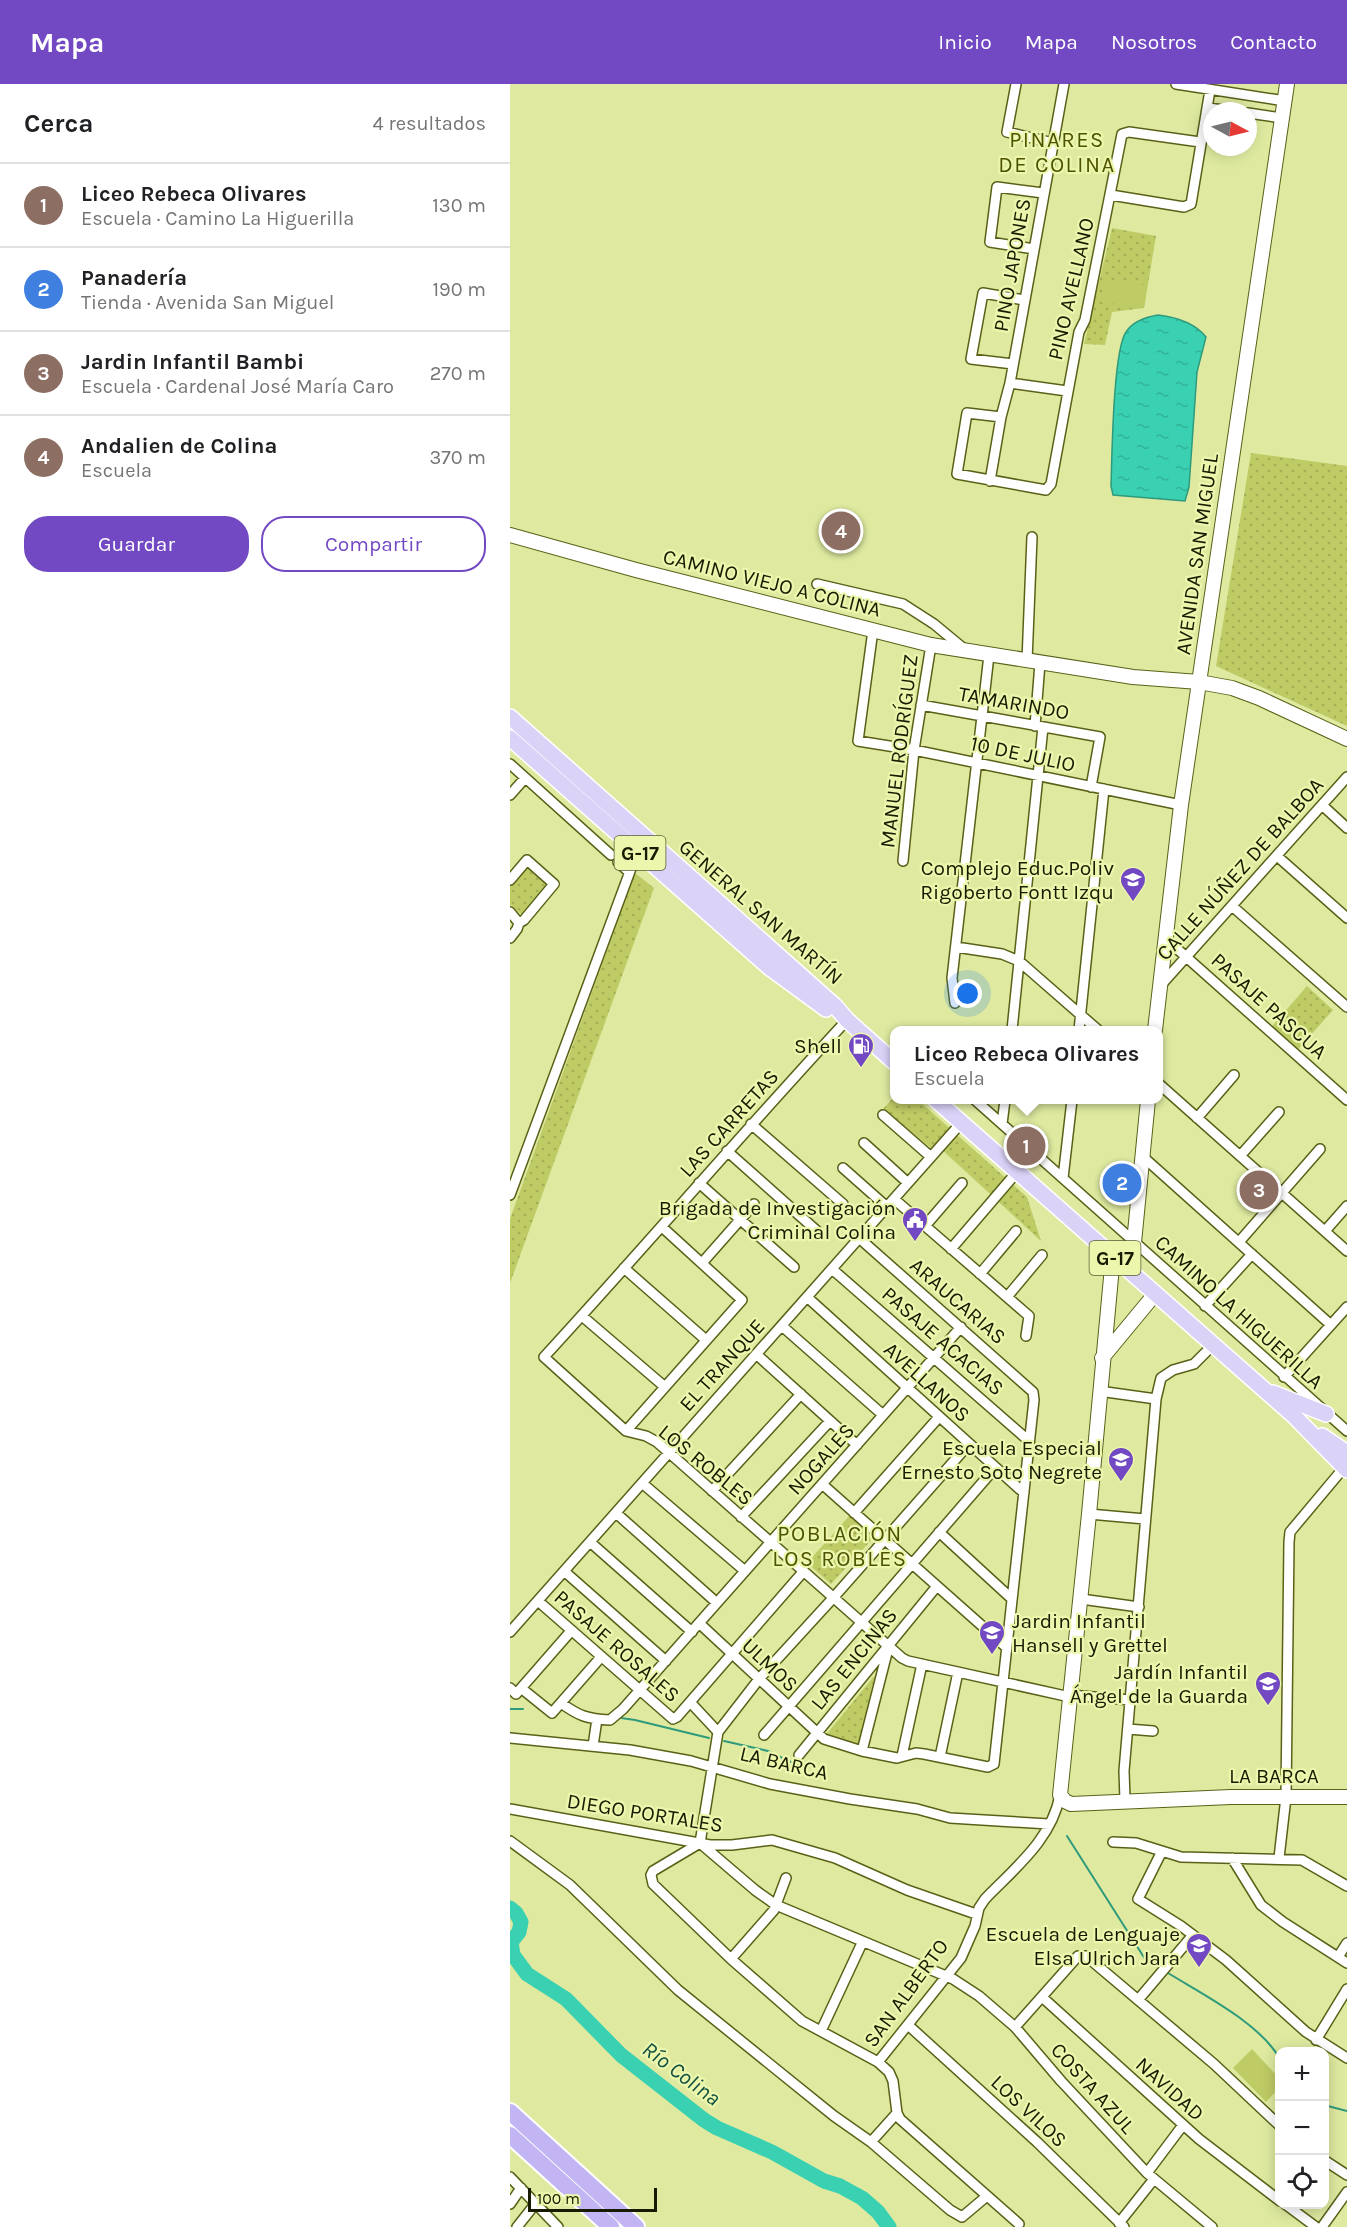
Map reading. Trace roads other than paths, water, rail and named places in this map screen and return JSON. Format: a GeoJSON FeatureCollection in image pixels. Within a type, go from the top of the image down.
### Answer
{"type":"FeatureCollection","features":[{"type":"Feature","properties":{"kind":"highway"},"geometry":{"type":"LineString","coordinates":[[510,2112],[636,2227]]}},
{"type":"Feature","properties":{"kind":"highway"},"geometry":{"type":"LineString","coordinates":[[510,2135],[611,2227]]}},
{"type":"Feature","properties":{"kind":"main road","name":"GENERAL SAN MARTÍN"},"geometry":{"type":"LineString","coordinates":[[510,717],[835,1006],[847,1020],[890,1058]]}},
{"type":"Feature","properties":{"kind":"main road","name":"GENERAL SAN MARTÍN"},"geometry":{"type":"LineString","coordinates":[[510,738],[770,968],[820,1005],[847,1020]]}},
{"type":"Feature","properties":{"kind":"main road","name":"G-17"},"geometry":{"type":"LineString","coordinates":[[941,1104],[1346,1464]]}},
{"type":"Feature","properties":{"kind":"main road"},"geometry":{"type":"LineString","coordinates":[[1262,1388],[1326,1414]]}},
{"type":"Feature","properties":{"kind":"street"},"geometry":{"type":"LineString","coordinates":[[1016,84],[1008,132],[1053,143]]}},
{"type":"Feature","properties":{"kind":"street","name":"PINO JAPONES"},"geometry":{"type":"LineString","coordinates":[[990,481],[1064,84]]}},
{"type":"Feature","properties":{"kind":"street"},"geometry":{"type":"LineString","coordinates":[[1176,84],[1285,101]]}},
{"type":"Feature","properties":{"kind":"street","name":"AVENIDA SAN MIGUEL"},"geometry":{"type":"LineString","coordinates":[[1156,1026],[1180,805],[1287,84]]}},
{"type":"Feature","properties":{"kind":"street"},"geometry":{"type":"LineString","coordinates":[[1209,102],[1210,90]]}},
{"type":"Feature","properties":{"kind":"street"},"geometry":{"type":"LineString","coordinates":[[1257,115],[1282,118]]}},
{"type":"Feature","properties":{"kind":"street"},"geometry":{"type":"LineString","coordinates":[[1111,195],[1184,207],[1191,204],[1203,129]]}},
{"type":"Feature","properties":{"kind":"street","name":"PINO AVELLANO"},"geometry":{"type":"LineString","coordinates":[[990,481],[1046,490],[1051,484],[1067,391],[1079,332],[1085,320],[1122,134],[1129,132],[1200,142]]}},
{"type":"Feature","properties":{"kind":"street"},"geometry":{"type":"LineString","coordinates":[[1034,249],[990,242],[997,187],[1043,194]]}},
{"type":"Feature","properties":{"kind":"street"},"geometry":{"type":"LineString","coordinates":[[1013,364],[971,359],[976,326],[983,293],[1024,300]]}},
{"type":"Feature","properties":{"kind":"street"},"geometry":{"type":"LineString","coordinates":[[1010,382],[1067,391]]}},
{"type":"Feature","properties":{"kind":"street"},"geometry":{"type":"LineString","coordinates":[[990,481],[957,474],[967,413],[1001,417]]}},
{"type":"Feature","properties":{"kind":"street","name":"CAMINO VIEJO A COLINA"},"geometry":{"type":"LineString","coordinates":[[510,535],[636,570],[931,645],[1133,677],[1199,682],[1232,688],[1259,698],[1347,739]]}},
{"type":"Feature","properties":{"kind":"street"},"geometry":{"type":"LineString","coordinates":[[1012,1026],[1039,777],[1039,726],[1033,662],[1032,537]]}},
{"type":"Feature","properties":{"kind":"street"},"geometry":{"type":"LineString","coordinates":[[817,585],[903,604],[934,624],[965,651]]}},
{"type":"Feature","properties":{"kind":"street","name":"10 DE JULIO"},"geometry":{"type":"LineString","coordinates":[[873,630],[858,741],[914,750],[1180,805]]}},
{"type":"Feature","properties":{"kind":"street","name":"MANUEL RODRÍGUEZ"},"geometry":{"type":"LineString","coordinates":[[903,861],[914,750],[931,645]]}},
{"type":"Feature","properties":{"kind":"street"},"geometry":{"type":"LineString","coordinates":[[955,1003],[952,978],[989,655]]}},
{"type":"Feature","properties":{"kind":"street","name":"TAMARINDO"},"geometry":{"type":"LineString","coordinates":[[921,705],[1100,737],[1091,787]]}},
{"type":"Feature","properties":{"kind":"street"},"geometry":{"type":"LineString","coordinates":[[510,764],[629,872]]}},
{"type":"Feature","properties":{"kind":"street","name":"CALLE NÚÑEZ DE BALBOA"},"geometry":{"type":"LineString","coordinates":[[1161,985],[1347,777]]}},
{"type":"Feature","properties":{"kind":"street"},"geometry":{"type":"LineString","coordinates":[[510,795],[525,778]]}},
{"type":"Feature","properties":{"kind":"street"},"geometry":{"type":"LineString","coordinates":[[1080,1026],[1104,789]]}},
{"type":"Feature","properties":{"kind":"street"},"geometry":{"type":"LineString","coordinates":[[1322,805],[1347,828]]}},
{"type":"Feature","properties":{"kind":"street"},"geometry":{"type":"LineString","coordinates":[[510,1195],[644,836]]}},
{"type":"Feature","properties":{"kind":"street"},"geometry":{"type":"LineString","coordinates":[[1276,856],[1347,918]]}},
{"type":"Feature","properties":{"kind":"street"},"geometry":{"type":"LineString","coordinates":[[510,880],[527,860],[554,884],[519,923],[510,938]]}},
{"type":"Feature","properties":{"kind":"street"},"geometry":{"type":"LineString","coordinates":[[1232,906],[1347,1007]]}},
{"type":"Feature","properties":{"kind":"street"},"geometry":{"type":"LineString","coordinates":[[510,912],[519,923]]}},
{"type":"Feature","properties":{"kind":"street","name":"PASAJE PASCUA"},"geometry":{"type":"LineString","coordinates":[[1166,939],[1347,1100]]}},
{"type":"Feature","properties":{"kind":"street"},"geometry":{"type":"LineString","coordinates":[[956,947],[1002,954],[1019,961],[1093,1026]]}},
{"type":"Feature","properties":{"kind":"street","name":"LAS CARRETAS"},"geometry":{"type":"LineString","coordinates":[[544,1358],[751,1124],[847,1020]]}},
{"type":"Feature","properties":{"kind":"street"},"geometry":{"type":"LineString","coordinates":[[1197,1118],[1234,1074]]}},
{"type":"Feature","properties":{"kind":"street"},"geometry":{"type":"LineString","coordinates":[[1163,1087],[1347,1251]]}},
{"type":"Feature","properties":{"kind":"street","name":"CAMINO LA HIGUERILLA"},"geometry":{"type":"LineString","coordinates":[[980,1104],[1347,1431]]}},
{"type":"Feature","properties":{"kind":"street"},"geometry":{"type":"LineString","coordinates":[[1002,1124],[1004,1104]]}},
{"type":"Feature","properties":{"kind":"street"},"geometry":{"type":"LineString","coordinates":[[1063,1178],[1072,1104]]}},
{"type":"Feature","properties":{"kind":"street"},"geometry":{"type":"LineString","coordinates":[[1131,1273],[1147,1104]]}},
{"type":"Feature","properties":{"kind":"street"},"geometry":{"type":"LineString","coordinates":[[1240,1156],[1279,1113]]}},
{"type":"Feature","properties":{"kind":"street"},"geometry":{"type":"LineString","coordinates":[[882,1115],[931,1157]]}},
{"type":"Feature","properties":{"kind":"street","name":"EL TRANQUE"},"geometry":{"type":"LineString","coordinates":[[510,1632],[962,1122]]}},
{"type":"Feature","properties":{"kind":"street"},"geometry":{"type":"LineString","coordinates":[[751,1124],[843,1204]]}},
{"type":"Feature","properties":{"kind":"street"},"geometry":{"type":"LineString","coordinates":[[864,1143],[908,1183]]}},
{"type":"Feature","properties":{"kind":"street"},"geometry":{"type":"LineString","coordinates":[[1239,1242],[1320,1149]]}},
{"type":"Feature","properties":{"kind":"street"},"geometry":{"type":"LineString","coordinates":[[727,1151],[818,1231]]}},
{"type":"Feature","properties":{"kind":"street"},"geometry":{"type":"LineString","coordinates":[[1141,1155],[1331,1325]]}},
{"type":"Feature","properties":{"kind":"street"},"geometry":{"type":"LineString","coordinates":[[843,1168],[887,1207]]}},
{"type":"Feature","properties":{"kind":"street"},"geometry":{"type":"LineString","coordinates":[[951,1249],[1017,1172]]}},
{"type":"Feature","properties":{"kind":"street"},"geometry":{"type":"LineString","coordinates":[[699,1183],[794,1268]]}},
{"type":"Feature","properties":{"kind":"street"},"geometry":{"type":"LineString","coordinates":[[925,1226],[962,1183]]}},
{"type":"Feature","properties":{"kind":"street"},"geometry":{"type":"LineString","coordinates":[[894,1199],[1029,1316],[1026,1336]]}},
{"type":"Feature","properties":{"kind":"street"},"geometry":{"type":"LineString","coordinates":[[702,1263],[754,1204]]}},
{"type":"Feature","properties":{"kind":"street"},"geometry":{"type":"LineString","coordinates":[[1325,1231],[1347,1206]]}},
{"type":"Feature","properties":{"kind":"street"},"geometry":{"type":"LineString","coordinates":[[626,1431],[742,1300],[662,1227]]}},
{"type":"Feature","properties":{"kind":"street"},"geometry":{"type":"LineString","coordinates":[[980,1274],[1016,1232]]}},
{"type":"Feature","properties":{"kind":"street","name":"ARAUCARIAS"},"geometry":{"type":"LineString","coordinates":[[860,1238],[1033,1392],[1029,1441]]}},
{"type":"Feature","properties":{"kind":"street"},"geometry":{"type":"LineString","coordinates":[[1205,1306],[1252,1254]]}},
{"type":"Feature","properties":{"kind":"street"},"geometry":{"type":"LineString","coordinates":[[1007,1297],[1042,1255]]}},
{"type":"Feature","properties":{"kind":"street","name":"SAN ALBERTO"},"geometry":{"type":"LineString","coordinates":[[897,2113],[892,2080],[889,2072],[878,2062],[961,1958],[975,1926],[976,1914],[985,1899],[1043,1838],[1058,1806],[1081,1599],[1113,1257]]}},
{"type":"Feature","properties":{"kind":"street"},"geometry":{"type":"LineString","coordinates":[[624,1268],[706,1340]]}},
{"type":"Feature","properties":{"kind":"street","name":"PASAJE ACACIAS"},"geometry":{"type":"LineString","coordinates":[[832,1269],[1029,1441]]}},
{"type":"Feature","properties":{"kind":"street"},"geometry":{"type":"LineString","coordinates":[[1102,1358],[1155,1294]]}},
{"type":"Feature","properties":{"kind":"street","name":"AVELLANOS"},"geometry":{"type":"LineString","coordinates":[[807,1297],[1024,1493]]}},
{"type":"Feature","properties":{"kind":"street"},"geometry":{"type":"LineString","coordinates":[[1284,1377],[1347,1308]]}},
{"type":"Feature","properties":{"kind":"street"},"geometry":{"type":"LineString","coordinates":[[582,1316],[664,1387]]}},
{"type":"Feature","properties":{"kind":"street"},"geometry":{"type":"LineString","coordinates":[[782,1326],[883,1416]]}},
{"type":"Feature","properties":{"kind":"street","name":"NOGALES"},"geometry":{"type":"LineString","coordinates":[[597,1719],[610,1719],[623,1709],[961,1328]]}},
{"type":"Feature","properties":{"kind":"street"},"geometry":{"type":"LineString","coordinates":[[1125,1800],[1124,1771],[1156,1399],[1161,1378],[1173,1370],[1194,1364],[1213,1345]]}},
{"type":"Feature","properties":{"kind":"street"},"geometry":{"type":"LineString","coordinates":[[756,1354],[857,1445]]}},
{"type":"Feature","properties":{"kind":"street","name":"LOS ROBLES"},"geometry":{"type":"LineString","coordinates":[[544,1358],[626,1431],[652,1438],[902,1658],[1070,1696],[1130,1700]]}},
{"type":"Feature","properties":{"kind":"street"},"geometry":{"type":"LineString","coordinates":[[1099,1391],[1156,1399]]}},
{"type":"Feature","properties":{"kind":"street"},"geometry":{"type":"LineString","coordinates":[[712,1491],[801,1394]]}},
{"type":"Feature","properties":{"kind":"street"},"geometry":{"type":"LineString","coordinates":[[854,1513],[939,1417]]}},
{"type":"Feature","properties":{"kind":"street"},"geometry":{"type":"LineString","coordinates":[[741,1517],[830,1420]]}},
{"type":"Feature","properties":{"kind":"street"},"geometry":{"type":"LineString","coordinates":[[1003,1682],[1029,1441]]}},
{"type":"Feature","properties":{"kind":"street"},"geometry":{"type":"LineString","coordinates":[[878,2062],[802,2021],[731,1959],[650,1880],[656,1869],[700,1843],[718,1732],[759,1679],[969,1443]]}},
{"type":"Feature","properties":{"kind":"street"},"geometry":{"type":"LineString","coordinates":[[1279,1858],[1286,1797],[1290,1532],[1346,1464]]}},
{"type":"Feature","properties":{"kind":"street"},"geometry":{"type":"LineString","coordinates":[[764,1735],[995,1468]]}},
{"type":"Feature","properties":{"kind":"street"},"geometry":{"type":"LineString","coordinates":[[642,1483],[745,1572]]}},
{"type":"Feature","properties":{"kind":"street"},"geometry":{"type":"LineString","coordinates":[[822,1484],[1007,1648]]}},
{"type":"Feature","properties":{"kind":"street"},"geometry":{"type":"LineString","coordinates":[[616,1513],[717,1603]]}},
{"type":"Feature","properties":{"kind":"street"},"geometry":{"type":"LineString","coordinates":[[1089,1514],[1145,1519]]}},
{"type":"Feature","properties":{"kind":"street"},"geometry":{"type":"LineString","coordinates":[[939,1532],[1012,1599]]}},
{"type":"Feature","properties":{"kind":"street"},"geometry":{"type":"LineString","coordinates":[[590,1542],[692,1632]]}},
{"type":"Feature","properties":{"kind":"street"},"geometry":{"type":"LineString","coordinates":[[564,1571],[666,1661]]}},
{"type":"Feature","properties":{"kind":"street"},"geometry":{"type":"LineString","coordinates":[[718,1732],[690,1702],[803,1572]]}},
{"type":"Feature","properties":{"kind":"street","name":"LAS ENCINAS"},"geometry":{"type":"LineString","coordinates":[[799,1755],[937,1586]]}},
{"type":"Feature","properties":{"kind":"street"},"geometry":{"type":"LineString","coordinates":[[1081,1599],[1139,1607]]}},
{"type":"Feature","properties":{"kind":"street","name":"PASAJE ROSALES"},"geometry":{"type":"LineString","coordinates":[[538,1601],[673,1719],[677,1718],[690,1702]]}},
{"type":"Feature","properties":{"kind":"street","name":"ULMOS"},"geometry":{"type":"LineString","coordinates":[[699,1623],[824,1739],[897,1758],[916,1753],[988,1767],[994,1764],[1003,1682]]}},
{"type":"Feature","properties":{"kind":"street"},"geometry":{"type":"LineString","coordinates":[[571,1631],[516,1690],[552,1713],[601,1657]]}},
{"type":"Feature","properties":{"kind":"street"},"geometry":{"type":"LineString","coordinates":[[862,1750],[889,1646]]}},
{"type":"Feature","properties":{"kind":"street"},"geometry":{"type":"LineString","coordinates":[[902,1756],[922,1664]]}},
{"type":"Feature","properties":{"kind":"street"},"geometry":{"type":"LineString","coordinates":[[940,1757],[958,1672]]}},
{"type":"Feature","properties":{"kind":"street"},"geometry":{"type":"LineString","coordinates":[[561,1703],[578,1715],[597,1719],[593,1746]]}},
{"type":"Feature","properties":{"kind":"street"},"geometry":{"type":"LineString","coordinates":[[1128,1730],[1153,1731]]}},
{"type":"Feature","properties":{"kind":"street","name":"LA BARCA"},"geometry":{"type":"LineString","coordinates":[[510,1738],[630,1750],[712,1767],[770,1784],[850,1800],[917,1809],[950,1818],[1049,1824]]}},
{"type":"Feature","properties":{"kind":"street","name":"LA BARCA"},"geometry":{"type":"LineString","coordinates":[[1060,1795],[1065,1801],[1071,1803],[1231,1797],[1347,1797]]}},
{"type":"Feature","properties":{"kind":"street","name":"DIEGO PORTALES"},"geometry":{"type":"LineString","coordinates":[[510,1809],[724,1846],[772,1839],[828,1856],[907,1890],[976,1914]]}},
{"type":"Feature","properties":{"kind":"street"},"geometry":{"type":"LineString","coordinates":[[510,1841],[570,1886],[686,1996],[825,2109],[871,2142],[958,2216],[966,2215],[987,2196]]}},
{"type":"Feature","properties":{"kind":"street"},"geometry":{"type":"LineString","coordinates":[[1113,1842],[1136,1843],[1181,1857],[1302,1860],[1347,1886]]}},
{"type":"Feature","properties":{"kind":"street","name":"COSTA AZUL"},"geometry":{"type":"LineString","coordinates":[[700,1843],[776,1905],[946,1977],[979,1996],[1016,2027],[1061,2080],[1150,2176],[1212,2227]]}},
{"type":"Feature","properties":{"kind":"street"},"geometry":{"type":"LineString","coordinates":[[1162,1851],[1138,1899],[1226,1960],[1316,2040],[1347,2058]]}},
{"type":"Feature","properties":{"kind":"street"},"geometry":{"type":"LineString","coordinates":[[1232,1858],[1261,1905],[1347,1963]]}},
{"type":"Feature","properties":{"kind":"street"},"geometry":{"type":"LineString","coordinates":[[731,1959],[774,1910],[786,1878]]}},
{"type":"Feature","properties":{"kind":"street"},"geometry":{"type":"LineString","coordinates":[[1138,2000],[1193,1935]]}},
{"type":"Feature","properties":{"kind":"street"},"geometry":{"type":"LineString","coordinates":[[821,2031],[862,1943]]}},
{"type":"Feature","properties":{"kind":"street"},"geometry":{"type":"LineString","coordinates":[[1338,1957],[1347,1943]]}},
{"type":"Feature","properties":{"kind":"street"},"geometry":{"type":"LineString","coordinates":[[1016,2027],[1078,1956],[1083,1955],[1214,2064],[1275,2121]]}},
{"type":"Feature","properties":{"kind":"street"},"geometry":{"type":"LineString","coordinates":[[1316,2040],[1347,1989]]}},
{"type":"Feature","properties":{"kind":"street","name":"NAVIDAD"},"geometry":{"type":"LineString","coordinates":[[1042,1997],[1183,2125],[1275,2197]]}},
{"type":"Feature","properties":{"kind":"street","name":"LOS VILOS"},"geometry":{"type":"LineString","coordinates":[[908,2025],[1037,2142],[1122,2225]]}},
{"type":"Feature","properties":{"kind":"street"},"geometry":{"type":"LineString","coordinates":[[871,2142],[897,2113],[900,2120],[1019,2224]]}},
{"type":"Feature","properties":{"kind":"street"},"geometry":{"type":"LineString","coordinates":[[1122,2225],[1183,2125]]}},
{"type":"Feature","properties":{"kind":"street"},"geometry":{"type":"LineString","coordinates":[[1329,2163],[1347,2175]]}},
{"type":"Feature","properties":{"kind":"street"},"geometry":{"type":"LineString","coordinates":[[510,2177],[558,2227]]}},
{"type":"Feature","properties":{"kind":"street"},"geometry":{"type":"LineString","coordinates":[[510,2204],[521,2188]]}},
{"type":"Feature","properties":{"kind":"street"},"geometry":{"type":"LineString","coordinates":[[1322,2227],[1347,2192]]}},
{"type":"Feature","properties":{"kind":"street"},"geometry":{"type":"LineString","coordinates":[[517,2227],[536,2203]]}},
{"type":"Feature","properties":{"kind":"street"},"geometry":{"type":"LineString","coordinates":[[1288,2209],[1303,2224],[1316,2227]]}},
{"type":"Feature","properties":{"kind":"water"},"geometry":{"type":"Polygon","coordinates":[[[1158,315],[1184,322],[1196,328],[1206,337],[1197,372],[1189,487],[1185,501],[1113,495],[1111,486],[1114,405],[1122,343],[1126,332],[1132,325],[1144,318],[1158,315]]]}},
{"type":"Feature","properties":{"kind":"waterway"},"geometry":{"type":"LineString","coordinates":[[510,1709],[523,1709]]}},
{"type":"Feature","properties":{"kind":"waterway"},"geometry":{"type":"LineString","coordinates":[[621,1718],[709,1738]]}},
{"type":"Feature","properties":{"kind":"waterway"},"geometry":{"type":"LineString","coordinates":[[724,1741],[768,1751],[801,1767]]}},
{"type":"Feature","properties":{"kind":"waterway"},"geometry":{"type":"LineString","coordinates":[[1067,1836],[1145,1959],[1159,1967]]}},
{"type":"Feature","properties":{"kind":"waterway","name":"Río Colina"},"geometry":{"type":"LineString","coordinates":[[510,1908],[521,1922],[519,1932],[511,1942],[513,1955],[527,1974],[566,1999],[621,2055],[704,2120],[862,2198],[878,2212],[889,2227]]}},
{"type":"Feature","properties":{"kind":"waterway"},"geometry":{"type":"LineString","coordinates":[[1168,1973],[1229,2010],[1259,2033],[1275,2052]]}},
{"type":"Feature","properties":{"kind":"waterway"},"geometry":{"type":"LineString","coordinates":[[1329,2106],[1347,2111]]}},
{"type":"Feature","properties":{"kind":"place","name":"Andalien de Colina"},"geometry":{"type":"Point","coordinates":[841,531]}},
{"type":"Feature","properties":{"kind":"place","name":"Complejo Educ.Poliv Rigoberto Fontt Izqu"},"geometry":{"type":"Point","coordinates":[1133,903]}},
{"type":"Feature","properties":{"kind":"place","name":"Shell"},"geometry":{"type":"Point","coordinates":[861,1069]}},
{"type":"Feature","properties":{"kind":"place","name":"Liceo Rebeca Olivares"},"geometry":{"type":"Point","coordinates":[1026,1146]}},
{"type":"Feature","properties":{"kind":"place","name":"Panadería"},"geometry":{"type":"Point","coordinates":[1122,1183]}},
{"type":"Feature","properties":{"kind":"place","name":"Jardin Infantil Bambi"},"geometry":{"type":"Point","coordinates":[1259,1190]}},
{"type":"Feature","properties":{"kind":"place","name":"Brigada de Investigación Criminal Colina"},"geometry":{"type":"Point","coordinates":[915,1243]}},
{"type":"Feature","properties":{"kind":"place","name":"Escuela Especial Ernesto Soto Negrete"},"geometry":{"type":"Point","coordinates":[1121,1483]}},
{"type":"Feature","properties":{"kind":"place","name":"Jardin Infantil Hansell y Grettel"},"geometry":{"type":"Point","coordinates":[992,1656]}},
{"type":"Feature","properties":{"kind":"place","name":"Jardín Infantil Ángel de la Guarda"},"geometry":{"type":"Point","coordinates":[1268,1707]}},
{"type":"Feature","properties":{"kind":"place","name":"Escuela de Lenguaje Elsa Ulrich Jara"},"geometry":{"type":"Point","coordinates":[1199,1969]}},
{"type":"Feature","properties":{"kind":"district","name":"PINARES DE COLINA"},"geometry":{"type":"Point","coordinates":[1057,152]}},
{"type":"Feature","properties":{"kind":"district","name":"POBLACIÓN LOS ROBLES"},"geometry":{"type":"Point","coordinates":[840,1546]}}]}
